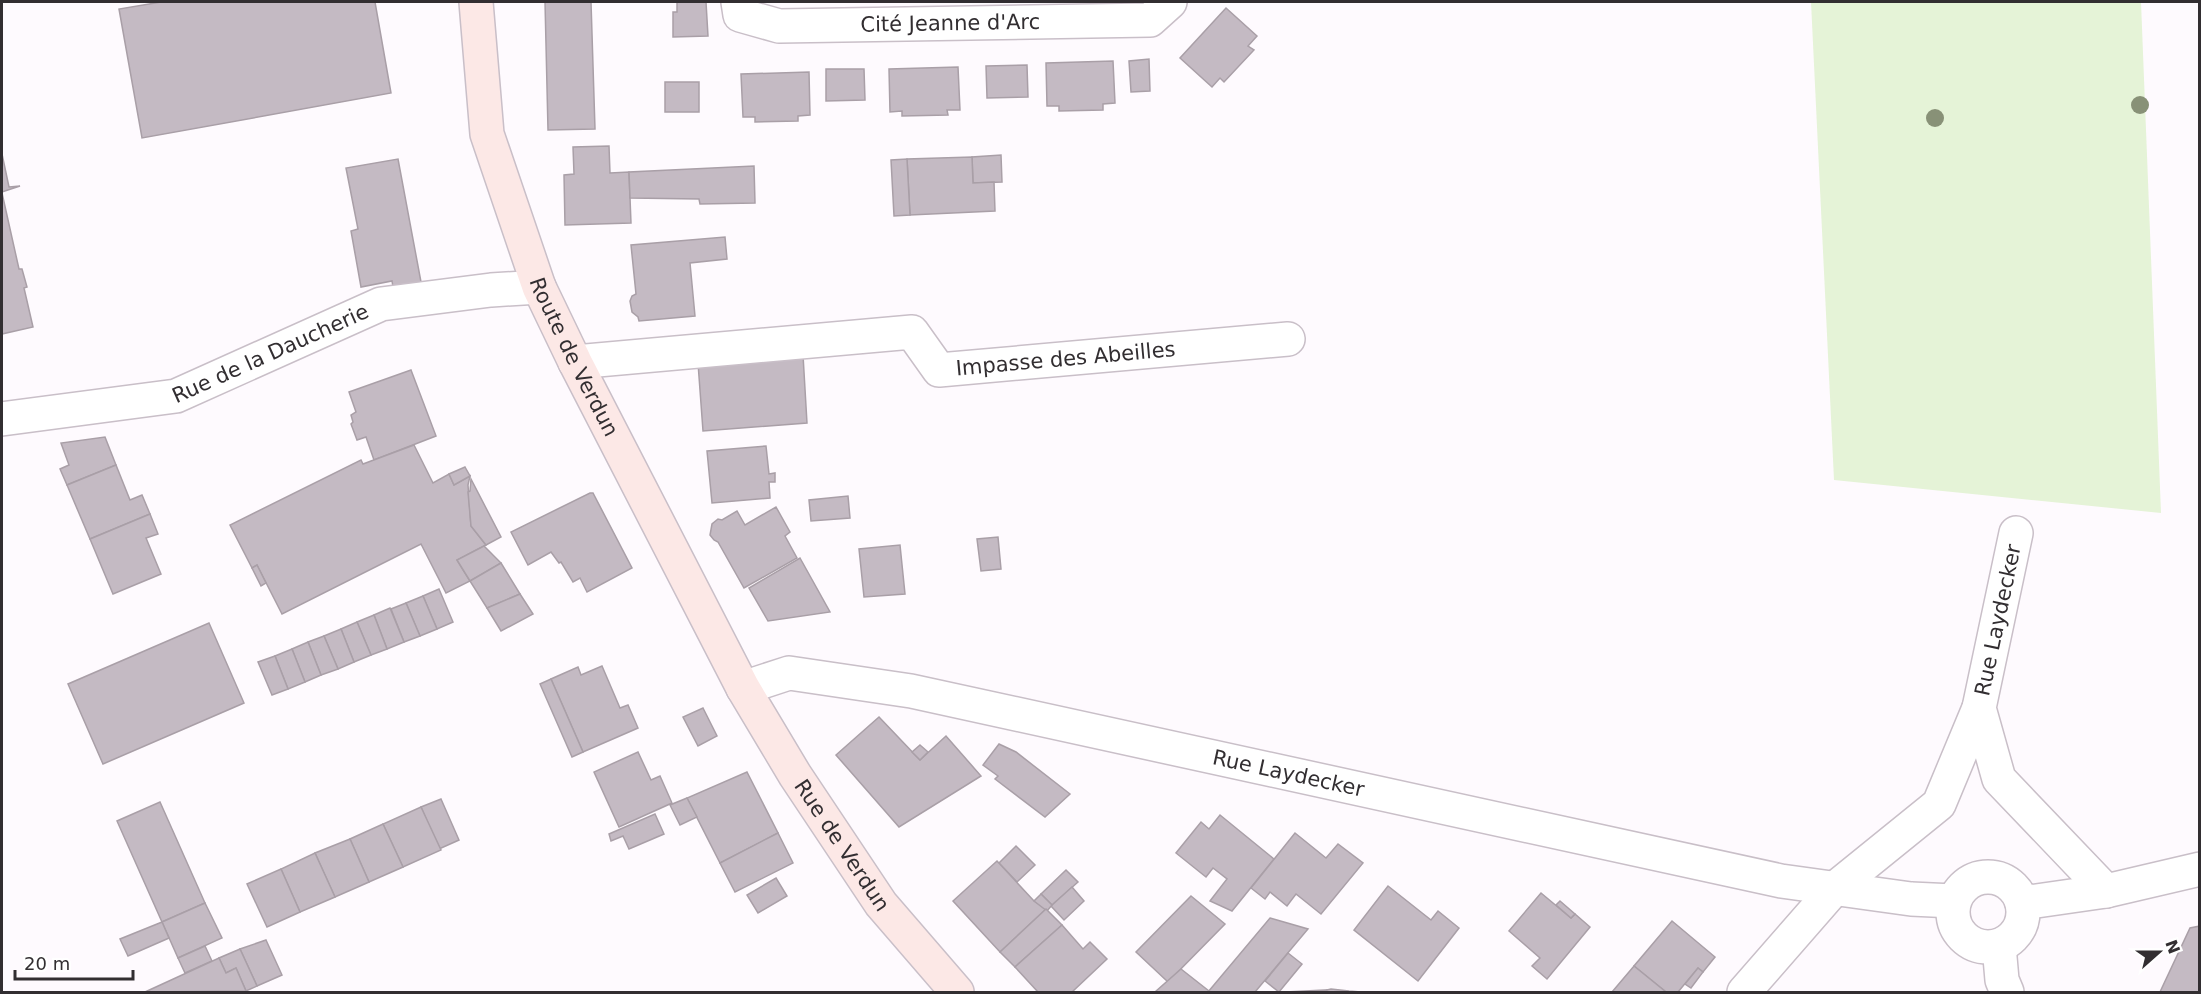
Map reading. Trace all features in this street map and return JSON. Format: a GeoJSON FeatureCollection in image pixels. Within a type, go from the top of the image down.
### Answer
{"type":"FeatureCollection","features":[{"type":"Feature","properties":{"kind":"main road","name":"Route de Verdun"},"geometry":{"type":"LineString","coordinates":[[476,2],[487,134],[539,287],[575,362],[743,688]]}},
{"type":"Feature","properties":{"kind":"main road","name":"Rue de Verdun"},"geometry":{"type":"LineString","coordinates":[[743,688],[795,775],[881,904],[957,993]]}},
{"type":"Feature","properties":{"kind":"street","name":"Cité Jeanne d'Arc"},"geometry":{"type":"LineString","coordinates":[[738,2],[740,15],[779,26],[1150,20],[1170,2]]}},
{"type":"Feature","properties":{"kind":"street","name":"Rue de la Daucherie"},"geometry":{"type":"LineString","coordinates":[[2,419],[176,396],[381,304],[491,290],[539,287]]}},
{"type":"Feature","properties":{"kind":"street","name":"Impasse des Abeilles"},"geometry":{"type":"LineString","coordinates":[[575,362],[912,332],[939,370],[1288,339]]}},
{"type":"Feature","properties":{"kind":"street","name":"Rue Laydecker"},"geometry":{"type":"LineString","coordinates":[[1834,889],[1939,804],[1979,708],[2016,533]]}},
{"type":"Feature","properties":{"kind":"street","name":"Rue Laydecker"},"geometry":{"type":"LineString","coordinates":[[743,688],[789,673],[911,691],[1781,881],[1911,899],[1954,901]]}},
{"type":"Feature","properties":{"kind":"street","name":"Rue Laydecker"},"geometry":{"type":"LineString","coordinates":[[1979,708],[1999,779],[2106,891]]}},
{"type":"Feature","properties":{"kind":"street"},"geometry":{"type":"LineString","coordinates":[[2022,903],[2106,891],[2199,869]]}},
{"type":"Feature","properties":{"kind":"street"},"geometry":{"type":"LineString","coordinates":[[1977,878],[2000,879],[2010,884],[2022,903],[2024,914],[2017,934],[1999,946],[1989,948],[1967,941],[1959,933],[1954,923],[1954,901],[1959,891],[1967,883],[1977,878]]}},
{"type":"Feature","properties":{"kind":"street"},"geometry":{"type":"LineString","coordinates":[[1744,993],[1834,889]]}},
{"type":"Feature","properties":{"kind":"street"},"geometry":{"type":"LineString","coordinates":[[1999,946],[2002,980],[2007,993]]}},
{"type":"Feature","properties":{"kind":"green space"},"geometry":{"type":"Polygon","coordinates":[[[1811,2],[2141,2],[2161,513],[1834,480],[1811,2]]]}},
{"type":"Feature","properties":{"kind":"building"},"geometry":{"type":"Polygon","coordinates":[[[161,2],[375,2],[391,93],[142,138],[119,9],[161,2]]]}},
{"type":"Feature","properties":{"kind":"building"},"geometry":{"type":"Polygon","coordinates":[[[545,2],[591,2],[595,129],[548,130],[545,2]]]}},
{"type":"Feature","properties":{"kind":"building"},"geometry":{"type":"Polygon","coordinates":[[[677,2],[706,2],[708,36],[673,37],[673,12],[677,12],[677,2]]]}},
{"type":"Feature","properties":{"kind":"building"},"geometry":{"type":"Polygon","coordinates":[[[1226,8],[1257,36],[1248,46],[1254,50],[1224,82],[1220,78],[1212,87],[1180,58],[1226,8]]]}},
{"type":"Feature","properties":{"kind":"building"},"geometry":{"type":"Polygon","coordinates":[[[1149,59],[1150,91],[1131,92],[1129,61],[1149,59]]]}},
{"type":"Feature","properties":{"kind":"building"},"geometry":{"type":"Polygon","coordinates":[[[1113,61],[1115,103],[1103,104],[1103,110],[1059,111],[1059,106],[1047,106],[1046,63],[1113,61]]]}},
{"type":"Feature","properties":{"kind":"building"},"geometry":{"type":"Polygon","coordinates":[[[1027,65],[1028,97],[987,98],[986,66],[1027,65]]]}},
{"type":"Feature","properties":{"kind":"building"},"geometry":{"type":"Polygon","coordinates":[[[958,67],[960,110],[947,110],[948,115],[902,116],[902,111],[890,112],[889,69],[958,67]]]}},
{"type":"Feature","properties":{"kind":"building"},"geometry":{"type":"Polygon","coordinates":[[[826,69],[864,69],[865,100],[826,101],[826,69]]]}},
{"type":"Feature","properties":{"kind":"building"},"geometry":{"type":"Polygon","coordinates":[[[809,72],[810,115],[798,116],[798,121],[755,122],[755,117],[743,117],[741,74],[809,72]]]}},
{"type":"Feature","properties":{"kind":"building"},"geometry":{"type":"Polygon","coordinates":[[[665,82],[699,82],[699,112],[665,112],[665,82]]]}},
{"type":"Feature","properties":{"kind":"building"},"geometry":{"type":"Polygon","coordinates":[[[609,146],[610,173],[629,172],[631,223],[565,225],[564,175],[574,174],[573,147],[609,146]]]}},
{"type":"Feature","properties":{"kind":"building"},"geometry":{"type":"Polygon","coordinates":[[[2,154],[9,187],[20,186],[2,192],[2,154]]]}},
{"type":"Feature","properties":{"kind":"building"},"geometry":{"type":"Polygon","coordinates":[[[1001,155],[1002,182],[973,183],[972,157],[1001,155]]]}},
{"type":"Feature","properties":{"kind":"building"},"geometry":{"type":"Polygon","coordinates":[[[972,157],[973,183],[994,182],[995,211],[910,215],[907,159],[972,157]]]}},
{"type":"Feature","properties":{"kind":"building"},"geometry":{"type":"Polygon","coordinates":[[[398,159],[421,282],[393,287],[392,281],[361,287],[351,231],[358,229],[346,168],[398,159]]]}},
{"type":"Feature","properties":{"kind":"building"},"geometry":{"type":"Polygon","coordinates":[[[907,159],[910,215],[894,216],[891,160],[907,159]]]}},
{"type":"Feature","properties":{"kind":"building"},"geometry":{"type":"Polygon","coordinates":[[[754,166],[755,203],[700,204],[699,199],[630,198],[629,172],[754,166]]]}},
{"type":"Feature","properties":{"kind":"building"},"geometry":{"type":"Polygon","coordinates":[[[2,193],[19,269],[22,269],[27,287],[24,288],[33,327],[2,334],[2,193]]]}},
{"type":"Feature","properties":{"kind":"building"},"geometry":{"type":"Polygon","coordinates":[[[725,237],[727,259],[690,263],[695,316],[639,321],[632,312],[630,301],[636,294],[631,245],[725,237]]]}},
{"type":"Feature","properties":{"kind":"building"},"geometry":{"type":"Polygon","coordinates":[[[803,355],[807,423],[703,431],[698,363],[803,355]]]}},
{"type":"Feature","properties":{"kind":"building"},"geometry":{"type":"Polygon","coordinates":[[[411,370],[436,436],[374,460],[366,437],[357,440],[351,424],[353,422],[351,415],[356,412],[349,392],[411,370]]]}},
{"type":"Feature","properties":{"kind":"building"},"geometry":{"type":"Polygon","coordinates":[[[105,437],[116,465],[67,485],[60,469],[69,465],[61,443],[105,437]]]}},
{"type":"Feature","properties":{"kind":"building"},"geometry":{"type":"Polygon","coordinates":[[[414,445],[433,483],[449,474],[454,485],[470,476],[468,485],[471,526],[486,545],[457,560],[470,581],[446,593],[421,544],[282,614],[257,565],[252,568],[230,525],[361,460],[363,464],[414,445]]]}},
{"type":"Feature","properties":{"kind":"building"},"geometry":{"type":"Polygon","coordinates":[[[766,446],[769,474],[775,473],[775,482],[769,482],[770,498],[712,503],[707,451],[766,446]]]}},
{"type":"Feature","properties":{"kind":"building"},"geometry":{"type":"Polygon","coordinates":[[[116,465],[130,500],[142,495],[150,514],[90,539],[67,485],[116,465]]]}},
{"type":"Feature","properties":{"kind":"building"},"geometry":{"type":"Polygon","coordinates":[[[465,467],[470,476],[454,485],[449,474],[465,467]]]}},
{"type":"Feature","properties":{"kind":"building"},"geometry":{"type":"Polygon","coordinates":[[[471,479],[501,537],[486,545],[471,526],[468,492],[471,479]]]}},
{"type":"Feature","properties":{"kind":"building"},"geometry":{"type":"Polygon","coordinates":[[[593,493],[632,568],[587,592],[580,578],[573,582],[561,562],[559,563],[551,552],[528,565],[511,532],[593,493]]]}},
{"type":"Feature","properties":{"kind":"building"},"geometry":{"type":"Polygon","coordinates":[[[848,496],[850,518],[811,521],[809,500],[848,496]]]}},
{"type":"Feature","properties":{"kind":"building"},"geometry":{"type":"Polygon","coordinates":[[[776,507],[790,532],[785,536],[797,558],[744,588],[718,542],[710,535],[712,524],[737,511],[745,525],[776,507]]]}},
{"type":"Feature","properties":{"kind":"building"},"geometry":{"type":"Polygon","coordinates":[[[150,514],[158,534],[146,538],[161,574],[113,594],[90,539],[150,514]]]}},
{"type":"Feature","properties":{"kind":"building"},"geometry":{"type":"Polygon","coordinates":[[[998,537],[1001,569],[981,571],[977,539],[998,537]]]}},
{"type":"Feature","properties":{"kind":"building"},"geometry":{"type":"Polygon","coordinates":[[[900,545],[905,594],[864,597],[859,549],[900,545]]]}},
{"type":"Feature","properties":{"kind":"building"},"geometry":{"type":"Polygon","coordinates":[[[484,546],[501,563],[470,581],[457,560],[484,546]]]}},
{"type":"Feature","properties":{"kind":"building"},"geometry":{"type":"Polygon","coordinates":[[[800,558],[830,612],[768,621],[749,588],[800,558]]]}},
{"type":"Feature","properties":{"kind":"building"},"geometry":{"type":"Polygon","coordinates":[[[501,563],[520,594],[487,608],[470,581],[501,563]]]}},
{"type":"Feature","properties":{"kind":"building"},"geometry":{"type":"Polygon","coordinates":[[[257,565],[266,583],[261,586],[252,568],[257,565]]]}},
{"type":"Feature","properties":{"kind":"building"},"geometry":{"type":"Polygon","coordinates":[[[439,589],[453,622],[437,629],[423,596],[439,589]]]}},
{"type":"Feature","properties":{"kind":"building"},"geometry":{"type":"Polygon","coordinates":[[[520,594],[533,614],[501,631],[487,608],[520,594]]]}},
{"type":"Feature","properties":{"kind":"building"},"geometry":{"type":"Polygon","coordinates":[[[423,596],[437,629],[420,636],[406,603],[423,596]]]}},
{"type":"Feature","properties":{"kind":"building"},"geometry":{"type":"Polygon","coordinates":[[[406,603],[420,636],[404,642],[391,609],[406,603]]]}},
{"type":"Feature","properties":{"kind":"building"},"geometry":{"type":"Polygon","coordinates":[[[390,608],[404,642],[387,649],[374,615],[390,608]]]}},
{"type":"Feature","properties":{"kind":"building"},"geometry":{"type":"Polygon","coordinates":[[[374,615],[387,649],[371,655],[357,622],[374,615]]]}},
{"type":"Feature","properties":{"kind":"building"},"geometry":{"type":"Polygon","coordinates":[[[357,622],[371,655],[354,662],[341,629],[357,622]]]}},
{"type":"Feature","properties":{"kind":"building"},"geometry":{"type":"Polygon","coordinates":[[[209,623],[244,703],[103,764],[68,684],[209,623]]]}},
{"type":"Feature","properties":{"kind":"building"},"geometry":{"type":"Polygon","coordinates":[[[341,629],[354,662],[338,669],[324,636],[341,629]]]}},
{"type":"Feature","properties":{"kind":"building"},"geometry":{"type":"Polygon","coordinates":[[[324,636],[338,669],[321,675],[308,642],[324,636]]]}},
{"type":"Feature","properties":{"kind":"building"},"geometry":{"type":"Polygon","coordinates":[[[308,642],[321,675],[305,682],[292,649],[308,642]]]}},
{"type":"Feature","properties":{"kind":"building"},"geometry":{"type":"Polygon","coordinates":[[[292,649],[305,682],[288,689],[275,656],[292,649]]]}},
{"type":"Feature","properties":{"kind":"building"},"geometry":{"type":"Polygon","coordinates":[[[275,656],[288,689],[272,695],[258,662],[275,656]]]}},
{"type":"Feature","properties":{"kind":"building"},"geometry":{"type":"Polygon","coordinates":[[[602,666],[620,708],[628,705],[638,728],[583,752],[551,679],[578,667],[581,675],[602,666]]]}},
{"type":"Feature","properties":{"kind":"building"},"geometry":{"type":"Polygon","coordinates":[[[551,679],[583,752],[572,757],[540,684],[551,679]]]}},
{"type":"Feature","properties":{"kind":"building"},"geometry":{"type":"Polygon","coordinates":[[[703,708],[717,736],[698,746],[683,717],[703,708]]]}},
{"type":"Feature","properties":{"kind":"building"},"geometry":{"type":"Polygon","coordinates":[[[879,717],[920,760],[946,736],[981,776],[899,827],[836,755],[879,717]]]}},
{"type":"Feature","properties":{"kind":"building"},"geometry":{"type":"Polygon","coordinates":[[[999,744],[1016,752],[1070,794],[1045,817],[995,779],[998,776],[983,765],[999,744]]]}},
{"type":"Feature","properties":{"kind":"building"},"geometry":{"type":"Polygon","coordinates":[[[920,745],[928,752],[920,760],[912,752],[920,745]]]}},
{"type":"Feature","properties":{"kind":"building"},"geometry":{"type":"Polygon","coordinates":[[[638,752],[651,780],[660,776],[672,803],[619,827],[594,772],[638,752]]]}},
{"type":"Feature","properties":{"kind":"building"},"geometry":{"type":"Polygon","coordinates":[[[747,772],[778,833],[720,863],[687,798],[747,772]]]}},
{"type":"Feature","properties":{"kind":"building"},"geometry":{"type":"Polygon","coordinates":[[[687,798],[697,817],[680,825],[670,805],[687,798]]]}},
{"type":"Feature","properties":{"kind":"building"},"geometry":{"type":"Polygon","coordinates":[[[441,799],[459,840],[439,849],[421,807],[441,799]]]}},
{"type":"Feature","properties":{"kind":"building"},"geometry":{"type":"Polygon","coordinates":[[[160,802],[205,903],[162,922],[117,821],[160,802]]]}},
{"type":"Feature","properties":{"kind":"building"},"geometry":{"type":"Polygon","coordinates":[[[421,807],[441,850],[403,867],[383,824],[421,807]]]}},
{"type":"Feature","properties":{"kind":"building"},"geometry":{"type":"Polygon","coordinates":[[[655,814],[664,834],[629,849],[623,836],[611,841],[609,834],[655,814]]]}},
{"type":"Feature","properties":{"kind":"building"},"geometry":{"type":"Polygon","coordinates":[[[1220,815],[1274,859],[1232,911],[1210,901],[1227,879],[1213,868],[1206,877],[1176,853],[1201,822],[1209,829],[1220,815]]]}},
{"type":"Feature","properties":{"kind":"building"},"geometry":{"type":"Polygon","coordinates":[[[383,824],[403,867],[369,882],[350,839],[383,824]]]}},
{"type":"Feature","properties":{"kind":"building"},"geometry":{"type":"Polygon","coordinates":[[[778,833],[793,863],[735,892],[720,863],[778,833]]]}},
{"type":"Feature","properties":{"kind":"building"},"geometry":{"type":"Polygon","coordinates":[[[1295,833],[1326,858],[1338,844],[1363,863],[1321,914],[1296,894],[1287,906],[1270,892],[1265,899],[1251,888],[1295,833]]]}},
{"type":"Feature","properties":{"kind":"building"},"geometry":{"type":"Polygon","coordinates":[[[350,839],[369,882],[335,897],[315,853],[350,839]]]}},
{"type":"Feature","properties":{"kind":"building"},"geometry":{"type":"Polygon","coordinates":[[[1016,846],[1035,865],[1017,882],[999,863],[1016,846]]]}},
{"type":"Feature","properties":{"kind":"building"},"geometry":{"type":"Polygon","coordinates":[[[315,853],[335,897],[300,912],[281,869],[315,853]]]}},
{"type":"Feature","properties":{"kind":"building"},"geometry":{"type":"Polygon","coordinates":[[[997,861],[1034,901],[1046,909],[1000,952],[953,901],[997,861]]]}},
{"type":"Feature","properties":{"kind":"building"},"geometry":{"type":"Polygon","coordinates":[[[281,869],[300,912],[267,927],[247,884],[281,869]]]}},
{"type":"Feature","properties":{"kind":"building"},"geometry":{"type":"Polygon","coordinates":[[[1066,870],[1078,882],[1052,905],[1041,894],[1066,870]]]}},
{"type":"Feature","properties":{"kind":"building"},"geometry":{"type":"Polygon","coordinates":[[[776,878],[787,896],[758,913],[747,895],[776,878]]]}},
{"type":"Feature","properties":{"kind":"building"},"geometry":{"type":"Polygon","coordinates":[[[1388,886],[1431,920],[1438,911],[1459,928],[1418,981],[1354,930],[1388,886]]]}},
{"type":"Feature","properties":{"kind":"building"},"geometry":{"type":"Polygon","coordinates":[[[1072,887],[1084,901],[1064,920],[1051,906],[1072,887]]]}},
{"type":"Feature","properties":{"kind":"building"},"geometry":{"type":"Polygon","coordinates":[[[1541,893],[1571,918],[1575,914],[1590,927],[1547,979],[1532,966],[1540,958],[1509,931],[1541,893]]]}},
{"type":"Feature","properties":{"kind":"building"},"geometry":{"type":"Polygon","coordinates":[[[1041,894],[1052,905],[1047,911],[1034,901],[1041,894]]]}},
{"type":"Feature","properties":{"kind":"building"},"geometry":{"type":"Polygon","coordinates":[[[1191,896],[1225,924],[1168,982],[1136,952],[1191,896]]]}},
{"type":"Feature","properties":{"kind":"building"},"geometry":{"type":"Polygon","coordinates":[[[1560,901],[1575,914],[1571,918],[1556,905],[1560,901]]]}},
{"type":"Feature","properties":{"kind":"building"},"geometry":{"type":"Polygon","coordinates":[[[205,903],[222,938],[178,958],[162,922],[205,903]]]}},
{"type":"Feature","properties":{"kind":"building"},"geometry":{"type":"Polygon","coordinates":[[[1046,909],[1062,925],[1015,967],[1000,952],[1046,909]]]}},
{"type":"Feature","properties":{"kind":"building"},"geometry":{"type":"Polygon","coordinates":[[[1270,918],[1308,929],[1255,992],[1208,992],[1270,918]]]}},
{"type":"Feature","properties":{"kind":"building"},"geometry":{"type":"Polygon","coordinates":[[[1672,921],[1715,957],[1703,972],[1698,968],[1678,992],[1666,992],[1634,966],[1672,921]]]}},
{"type":"Feature","properties":{"kind":"building"},"geometry":{"type":"Polygon","coordinates":[[[162,922],[169,938],[128,956],[120,939],[162,922]]]}},
{"type":"Feature","properties":{"kind":"building"},"geometry":{"type":"Polygon","coordinates":[[[1062,925],[1083,949],[1090,942],[1107,959],[1072,992],[1038,992],[1015,967],[1062,925]]]}},
{"type":"Feature","properties":{"kind":"building"},"geometry":{"type":"Polygon","coordinates":[[[2200,926],[2200,992],[2160,992],[2190,928],[2200,926]]]}},
{"type":"Feature","properties":{"kind":"building"},"geometry":{"type":"Polygon","coordinates":[[[266,940],[282,975],[257,986],[240,949],[266,940]]]}},
{"type":"Feature","properties":{"kind":"building"},"geometry":{"type":"Polygon","coordinates":[[[205,946],[212,961],[185,973],[178,958],[205,946]]]}},
{"type":"Feature","properties":{"kind":"building"},"geometry":{"type":"Polygon","coordinates":[[[240,949],[257,986],[246,991],[236,968],[226,973],[219,958],[240,949]]]}},
{"type":"Feature","properties":{"kind":"building"},"geometry":{"type":"Polygon","coordinates":[[[1288,953],[1302,964],[1279,992],[1265,981],[1288,953]]]}},
{"type":"Feature","properties":{"kind":"building"},"geometry":{"type":"Polygon","coordinates":[[[219,958],[226,973],[236,968],[246,991],[145,992],[219,958]]]}},
{"type":"Feature","properties":{"kind":"building"},"geometry":{"type":"Polygon","coordinates":[[[1634,966],[1666,992],[1612,992],[1634,966]]]}},
{"type":"Feature","properties":{"kind":"building"},"geometry":{"type":"Polygon","coordinates":[[[1698,968],[1703,972],[1691,988],[1685,984],[1698,968]]]}},
{"type":"Feature","properties":{"kind":"building"},"geometry":{"type":"Polygon","coordinates":[[[1181,969],[1209,991],[1155,992],[1181,969]]]}},
{"type":"Feature","properties":{"kind":"building"},"geometry":{"type":"Polygon","coordinates":[[[1331,989],[1361,992],[1324,992],[1331,989]]]}},
{"type":"Feature","properties":{"kind":"building"},"geometry":{"type":"Polygon","coordinates":[[[1327,990],[1324,992],[1285,992],[1327,990]]]}}]}
